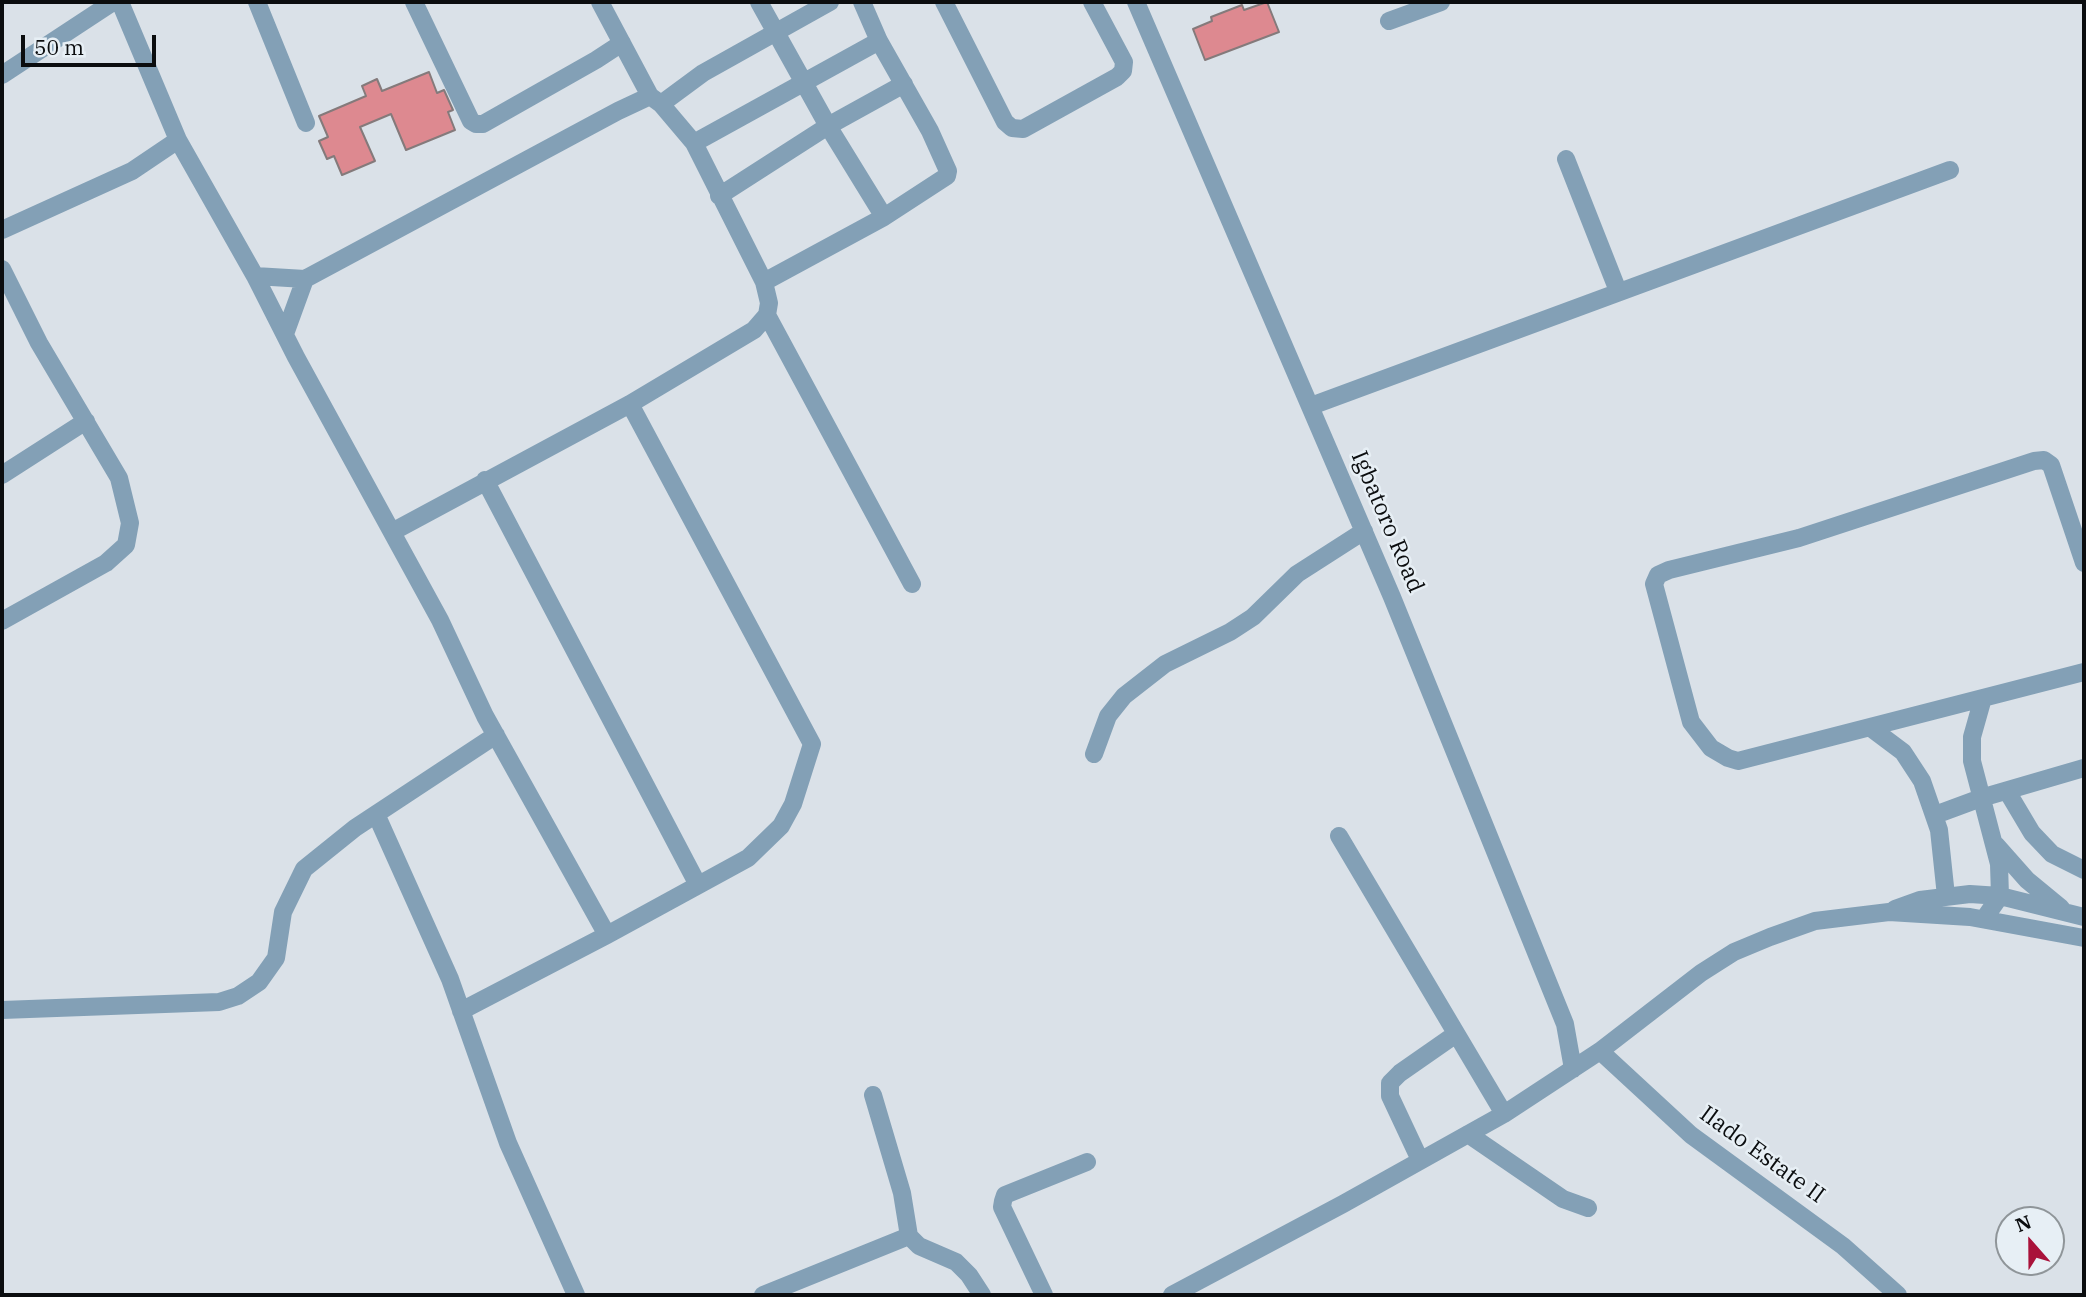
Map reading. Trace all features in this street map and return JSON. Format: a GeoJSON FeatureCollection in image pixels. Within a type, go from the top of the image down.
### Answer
{"type":"FeatureCollection","features":[{"type":"Feature","properties":{"kind":"street"},"geometry":{"type":"LineString","coordinates":[[2,75],[113,2]]}},
{"type":"Feature","properties":{"kind":"street"},"geometry":{"type":"LineString","coordinates":[[120,2],[178,140],[255,276],[440,620],[496,735],[607,935]]}},
{"type":"Feature","properties":{"kind":"street"},"geometry":{"type":"LineString","coordinates":[[257,2],[306,123]]}},
{"type":"Feature","properties":{"kind":"street"},"geometry":{"type":"LineString","coordinates":[[414,2],[471,121],[476,124],[483,124],[622,43]]}},
{"type":"Feature","properties":{"kind":"street"},"geometry":{"type":"LineString","coordinates":[[392,532],[630,404],[754,330],[767,314],[769,303],[764,282],[694,143],[655,100],[600,2]]}},
{"type":"Feature","properties":{"kind":"street"},"geometry":{"type":"LineString","coordinates":[[759,2],[828,126],[884,217]]}},
{"type":"Feature","properties":{"kind":"street"},"geometry":{"type":"LineString","coordinates":[[255,276],[305,279],[618,111],[655,100],[830,2]]}},
{"type":"Feature","properties":{"kind":"street"},"geometry":{"type":"LineString","coordinates":[[764,282],[884,217],[947,176],[948,172],[930,131],[879,41],[862,2]]}},
{"type":"Feature","properties":{"kind":"street"},"geometry":{"type":"LineString","coordinates":[[944,2],[1005,122],[1012,128],[1023,129],[1117,78],[1123,71],[1124,62],[1091,2]]}},
{"type":"Feature","properties":{"kind":"street","name":"Igbatoro Road"},"geometry":{"type":"LineString","coordinates":[[1136,2],[1364,531],[1565,1024],[1573,1069]]}},
{"type":"Feature","properties":{"kind":"street"},"geometry":{"type":"LineString","coordinates":[[1389,21],[1441,2]]}},
{"type":"Feature","properties":{"kind":"street"},"geometry":{"type":"LineString","coordinates":[[694,143],[879,41]]}},
{"type":"Feature","properties":{"kind":"street"},"geometry":{"type":"LineString","coordinates":[[719,196],[828,126],[904,84]]}},
{"type":"Feature","properties":{"kind":"street"},"geometry":{"type":"LineString","coordinates":[[2,230],[132,171],[178,140]]}},
{"type":"Feature","properties":{"kind":"street"},"geometry":{"type":"LineString","coordinates":[[1566,159],[1618,292]]}},
{"type":"Feature","properties":{"kind":"street"},"geometry":{"type":"LineString","coordinates":[[1311,406],[1950,170]]}},
{"type":"Feature","properties":{"kind":"street"},"geometry":{"type":"LineString","coordinates":[[2,269],[39,343],[119,478],[130,523],[126,545],[106,563],[2,621]]}},
{"type":"Feature","properties":{"kind":"street"},"geometry":{"type":"LineString","coordinates":[[285,334],[305,279]]}},
{"type":"Feature","properties":{"kind":"street"},"geometry":{"type":"LineString","coordinates":[[767,314],[912,584]]}},
{"type":"Feature","properties":{"kind":"street"},"geometry":{"type":"LineString","coordinates":[[461,1011],[748,858],[781,826],[793,804],[812,744],[630,404]]}},
{"type":"Feature","properties":{"kind":"street"},"geometry":{"type":"LineString","coordinates":[[2,475],[86,421]]}},
{"type":"Feature","properties":{"kind":"street"},"geometry":{"type":"LineString","coordinates":[[2084,563],[2051,465],[2044,460],[1799,538],[1669,570],[1658,575],[1654,583],[1691,722],[1711,748],[1738,761],[2084,672]]}},
{"type":"Feature","properties":{"kind":"street"},"geometry":{"type":"LineString","coordinates":[[485,480],[698,885]]}},
{"type":"Feature","properties":{"kind":"street"},"geometry":{"type":"LineString","coordinates":[[1094,754],[1108,716],[1124,696],[1165,664],[1230,632],[1253,617],[1297,574],[1364,531]]}},
{"type":"Feature","properties":{"kind":"street"},"geometry":{"type":"LineString","coordinates":[[1983,698],[1972,737],[1972,761],[1999,864],[2000,896],[1984,919]]}},
{"type":"Feature","properties":{"kind":"street"},"geometry":{"type":"LineString","coordinates":[[1871,728],[1903,752],[1922,781],[1940,830],[1946,896]]}},
{"type":"Feature","properties":{"kind":"street"},"geometry":{"type":"LineString","coordinates":[[2,1010],[219,1002],[238,996],[259,982],[276,958],[283,912],[304,869],[355,828],[496,735]]}},
{"type":"Feature","properties":{"kind":"street"},"geometry":{"type":"LineString","coordinates":[[1935,815],[1981,798],[2084,768]]}},
{"type":"Feature","properties":{"kind":"street"},"geometry":{"type":"LineString","coordinates":[[2007,791],[2032,833],[2052,854],[2084,870]]}},
{"type":"Feature","properties":{"kind":"street"},"geometry":{"type":"LineString","coordinates":[[376,814],[450,979],[508,1143],[576,1295]]}},
{"type":"Feature","properties":{"kind":"street"},"geometry":{"type":"LineString","coordinates":[[1339,836],[1504,1114]]}},
{"type":"Feature","properties":{"kind":"street"},"geometry":{"type":"LineString","coordinates":[[1992,839],[2027,880],[2063,911]]}},
{"type":"Feature","properties":{"kind":"street"},"geometry":{"type":"LineString","coordinates":[[1889,912],[1920,900],[1970,894],[2000,896],[2084,917]]}},
{"type":"Feature","properties":{"kind":"street"},"geometry":{"type":"LineString","coordinates":[[1172,1295],[1504,1114],[1600,1051],[1701,973],[1734,952],[1815,921],[1889,912],[1984,919],[2084,938]]}},
{"type":"Feature","properties":{"kind":"street"},"geometry":{"type":"LineString","coordinates":[[1420,1160],[1391,1096],[1390,1083],[1456,1034]]}},
{"type":"Feature","properties":{"kind":"street","name":"Ilado Estate II"},"geometry":{"type":"LineString","coordinates":[[1600,1051],[1691,1135],[1843,1246],[1898,1295]]}},
{"type":"Feature","properties":{"kind":"street"},"geometry":{"type":"LineString","coordinates":[[873,1095],[902,1193],[909,1236],[919,1246],[956,1262],[969,1275],[982,1295]]}},
{"type":"Feature","properties":{"kind":"street"},"geometry":{"type":"LineString","coordinates":[[1468,1134],[1563,1199],[1588,1209]]}},
{"type":"Feature","properties":{"kind":"street"},"geometry":{"type":"LineString","coordinates":[[1044,1295],[1002,1208],[1003,1201],[1005,1195],[1087,1162]]}},
{"type":"Feature","properties":{"kind":"street"},"geometry":{"type":"LineString","coordinates":[[763,1295],[909,1236]]}},
{"type":"Feature","properties":{"kind":"building"},"geometry":{"type":"Polygon","coordinates":[[[1267,2],[1279,32],[1205,60],[1193,29],[1212,21],[1211,17],[1242,5],[1244,10],[1267,2]]]}},
{"type":"Feature","properties":{"kind":"building"},"geometry":{"type":"Polygon","coordinates":[[[429,72],[437,93],[444,90],[453,110],[448,112],[455,130],[406,150],[391,114],[360,127],[375,161],[342,175],[334,156],[327,159],[319,141],[328,137],[319,116],[366,96],[362,86],[377,79],[382,91],[429,72]]]}}]}
